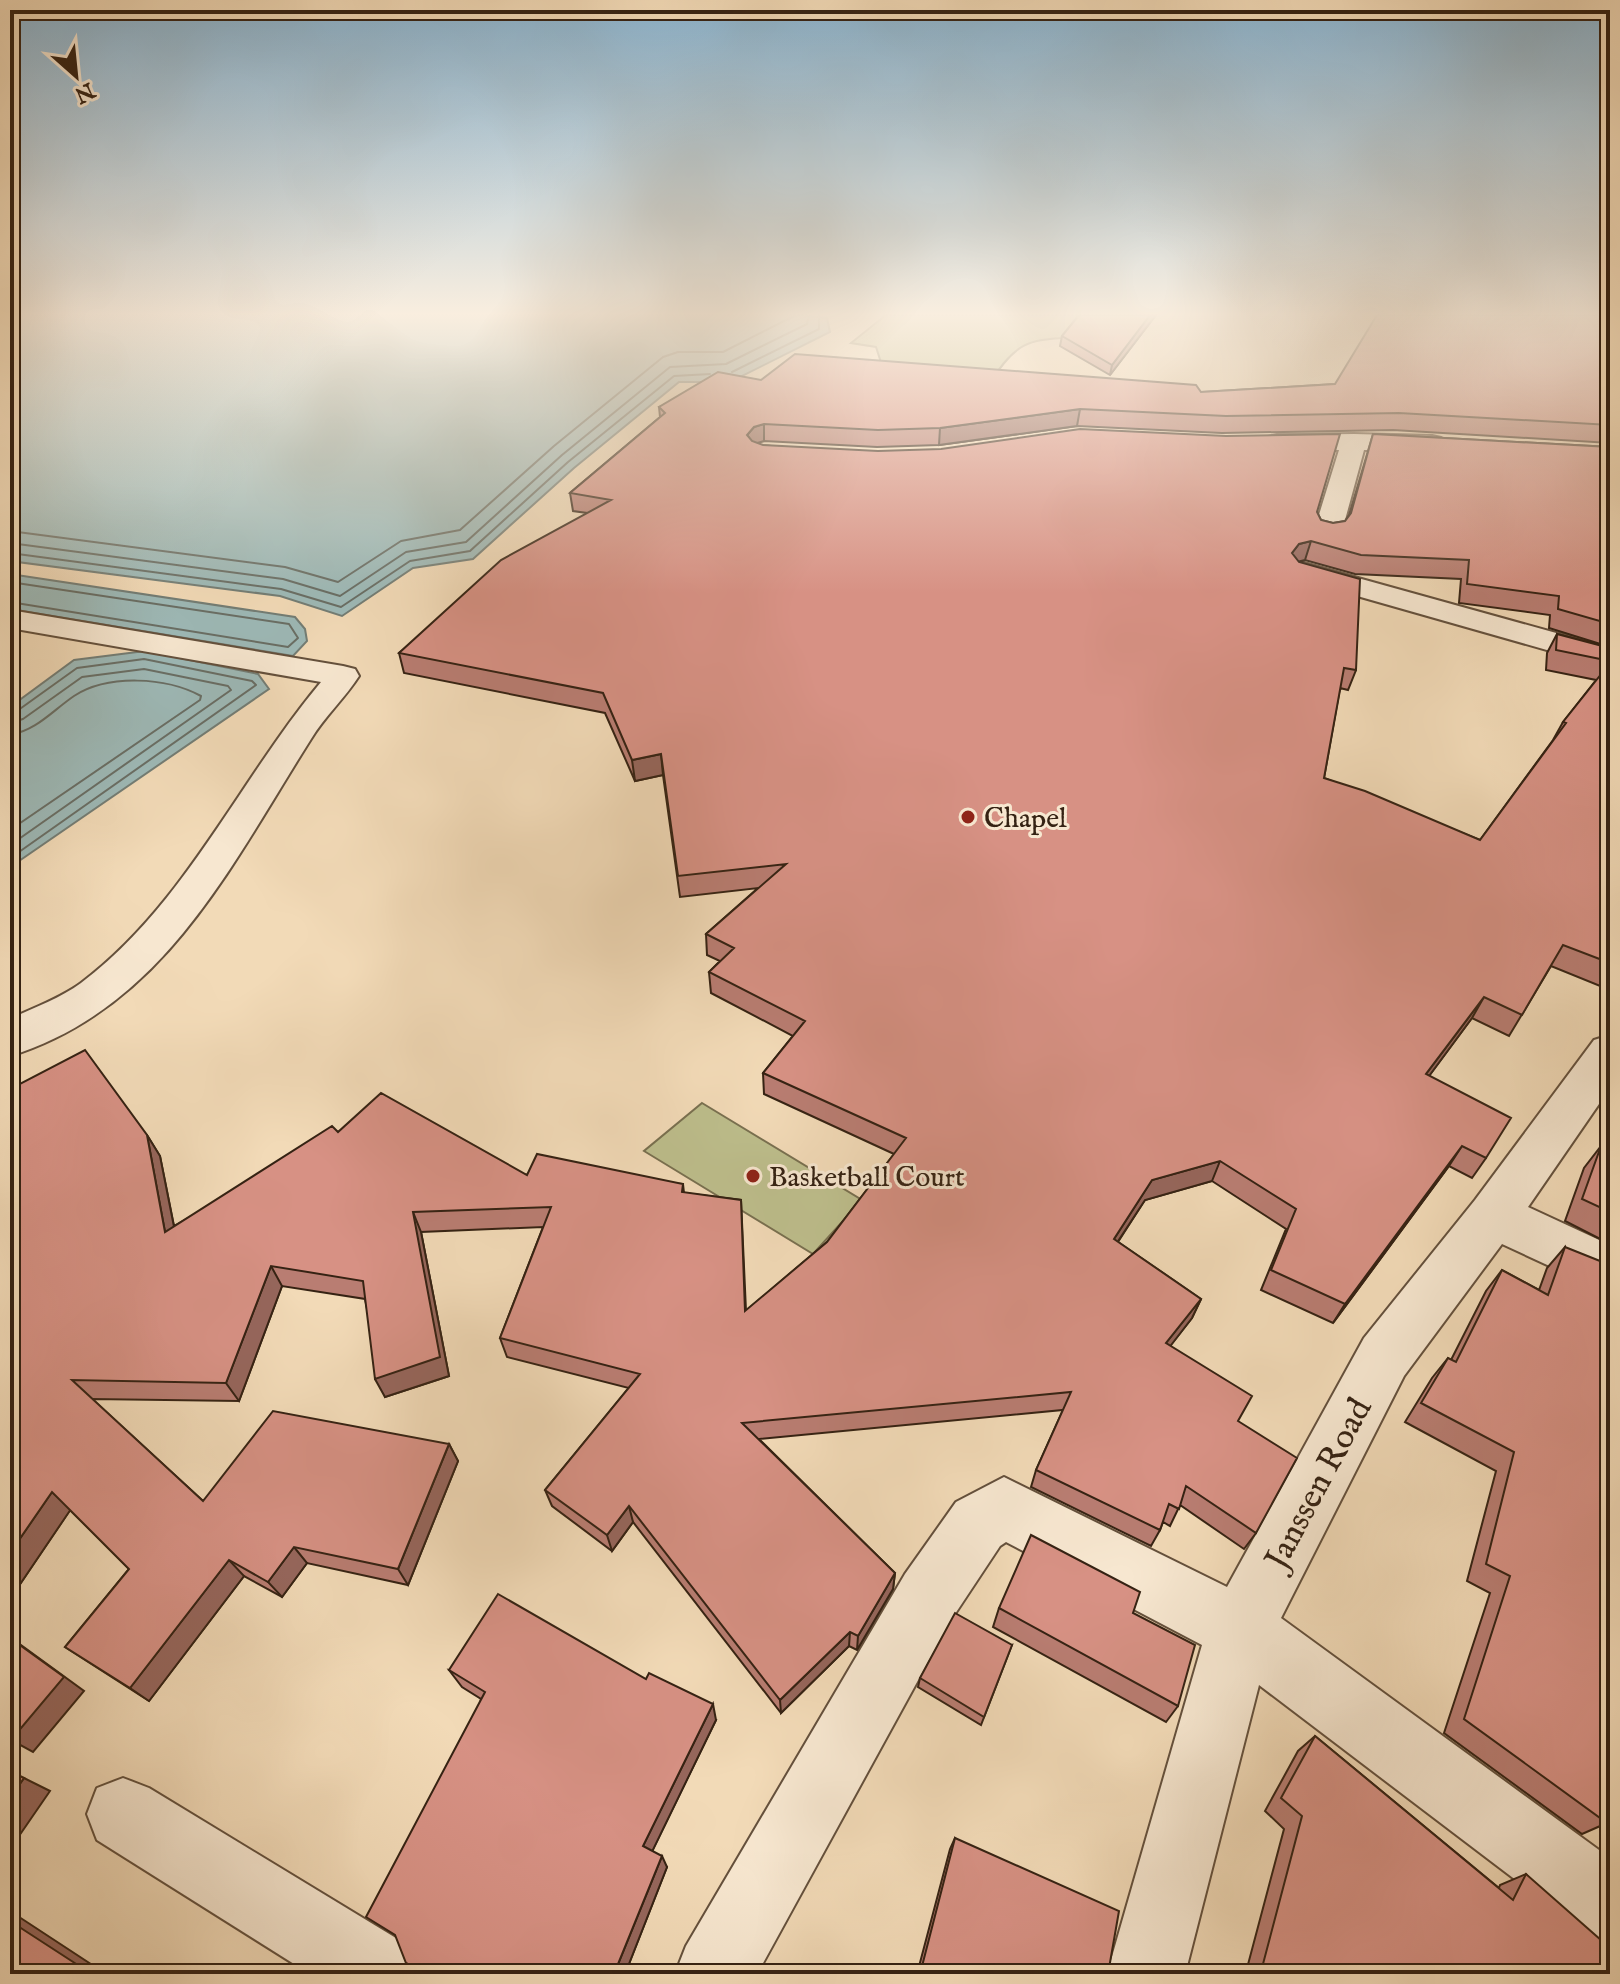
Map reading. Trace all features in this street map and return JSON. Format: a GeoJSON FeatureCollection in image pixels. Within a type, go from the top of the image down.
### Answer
{"type":"FeatureCollection","features":[{"type":"Feature","properties":{"kind":"street"},"geometry":{"type":"LineString","coordinates":[[1328,531],[1354,441]]}},
{"type":"Feature","properties":{"kind":"street"},"geometry":{"type":"LineString","coordinates":[[1249,442],[1455,444]]}},
{"type":"Feature","properties":{"kind":"street"},"geometry":{"type":"LineString","coordinates":[[1304,572],[1610,658]]}},
{"type":"Feature","properties":{"kind":"street"},"geometry":{"type":"LineString","coordinates":[[10,619],[343,676],[300,729],[205,875],[158,939],[95,996],[10,1039]]}},
{"type":"Feature","properties":{"kind":"street","name":"Janssen Road"},"geometry":{"type":"LineString","coordinates":[[1146,1974],[1240,1629],[1384,1357],[1493,1215],[1610,1052]]}},
{"type":"Feature","properties":{"kind":"street"},"geometry":{"type":"LineString","coordinates":[[1493,1215],[1610,1270]]}},
{"type":"Feature","properties":{"kind":"street"},"geometry":{"type":"LineString","coordinates":[[714,1974],[928,1597],[978,1524],[1004,1508],[1240,1629],[1610,1904]]}},
{"type":"Feature","properties":{"kind":"street"},"geometry":{"type":"LineString","coordinates":[[123,1814],[381,1974]]}},
{"type":"Feature","properties":{"kind":"green space","name":"Basketball Court"},"geometry":{"type":"Polygon","coordinates":[[[702,1103],[862,1200],[813,1254],[644,1151],[702,1103]]]}},
{"type":"Feature","properties":{"kind":"water"},"geometry":{"type":"Polygon","coordinates":[[[10,408],[648,408],[574,468],[473,559],[413,568],[342,616],[280,596],[10,561],[10,408]]]}},
{"type":"Feature","properties":{"kind":"water"},"geometry":{"type":"Polygon","coordinates":[[[10,574],[295,617],[305,629],[307,641],[293,656],[10,609],[10,574]]]}},
{"type":"Feature","properties":{"kind":"water"},"geometry":{"type":"Polygon","coordinates":[[[145,651],[258,674],[269,689],[19,861],[10,860],[10,707],[74,660],[145,651]]]}},
{"type":"Feature","properties":{"kind":"building"},"geometry":{"type":"Polygon","coordinates":[[[660,408],[1610,408],[1610,425],[1399,413],[1226,416],[1080,409],[940,428],[878,430],[764,424],[754,427],[747,435],[752,441],[763,445],[878,451],[941,449],[1080,429],[1226,436],[1340,434],[1317,512],[1321,520],[1333,523],[1345,521],[1351,513],[1373,434],[1610,447],[1610,624],[1558,609],[1559,596],[1467,584],[1469,560],[1361,555],[1311,541],[1299,544],[1292,553],[1299,562],[1360,579],[1356,670],[1344,668],[1324,778],[1365,791],[1480,840],[1566,723],[1563,722],[1610,663],[1610,963],[1563,945],[1522,1015],[1484,997],[1426,1074],[1511,1118],[1486,1158],[1462,1146],[1345,1304],[1271,1270],[1296,1209],[1220,1161],[1152,1180],[1114,1239],[1201,1299],[1166,1343],[1252,1396],[1238,1421],[1297,1458],[1256,1533],[1186,1486],[1179,1509],[1169,1504],[1160,1530],[1036,1470],[1071,1392],[742,1423],[895,1573],[858,1636],[850,1632],[780,1700],[629,1506],[607,1535],[545,1490],[640,1374],[500,1338],[551,1207],[413,1212],[440,1357],[375,1379],[363,1281],[271,1266],[226,1383],[72,1380],[203,1501],[273,1411],[449,1444],[398,1569],[294,1547],[268,1582],[229,1560],[130,1688],[65,1647],[129,1569],[52,1492],[10,1553],[10,1089],[85,1050],[147,1135],[165,1232],[332,1126],[338,1132],[381,1093],[527,1175],[537,1154],[683,1184],[682,1192],[741,1200],[745,1311],[827,1242],[906,1138],[763,1073],[805,1021],[709,972],[734,948],[706,934],[786,864],[678,876],[661,754],[632,760],[603,693],[399,653],[501,560],[611,500],[570,493],[665,413],[660,408]]]}},
{"type":"Feature","properties":{"kind":"building"},"geometry":{"type":"Polygon","coordinates":[[[1557,634],[1610,648],[1610,661],[1556,650],[1557,634]]]}},
{"type":"Feature","properties":{"kind":"building"},"geometry":{"type":"Polygon","coordinates":[[[1601,1146],[1610,1150],[1610,1212],[1582,1199],[1601,1146]]]}},
{"type":"Feature","properties":{"kind":"building"},"geometry":{"type":"Polygon","coordinates":[[[1565,1247],[1610,1265],[1610,1812],[1607,1823],[1464,1719],[1510,1576],[1486,1564],[1514,1452],[1421,1403],[1448,1358],[1456,1362],[1502,1270],[1548,1295],[1565,1247]]]}},
{"type":"Feature","properties":{"kind":"building"},"geometry":{"type":"Polygon","coordinates":[[[1031,1535],[1140,1592],[1133,1613],[1195,1645],[1178,1706],[999,1608],[1031,1535]]]}},
{"type":"Feature","properties":{"kind":"building"},"geometry":{"type":"Polygon","coordinates":[[[498,1594],[646,1679],[649,1673],[713,1704],[643,1846],[662,1856],[614,1974],[426,1974],[406,1963],[395,1935],[366,1917],[485,1692],[449,1670],[498,1594]]]}},
{"type":"Feature","properties":{"kind":"building"},"geometry":{"type":"Polygon","coordinates":[[[955,1613],[1012,1645],[984,1717],[920,1678],[955,1613]]]}},
{"type":"Feature","properties":{"kind":"building"},"geometry":{"type":"Polygon","coordinates":[[[10,1638],[64,1677],[11,1740],[10,1739],[10,1638]]]}},
{"type":"Feature","properties":{"kind":"building"},"geometry":{"type":"Polygon","coordinates":[[[1315,1736],[1513,1900],[1526,1874],[1610,1948],[1610,1974],[1453,1974],[1443,1965],[1442,1974],[1278,1974],[1263,1964],[1302,1816],[1281,1798],[1315,1736]]]}},
{"type":"Feature","properties":{"kind":"building"},"geometry":{"type":"Polygon","coordinates":[[[10,1771],[24,1778],[10,1798],[10,1771]]]}},
{"type":"Feature","properties":{"kind":"building"},"geometry":{"type":"Polygon","coordinates":[[[955,1838],[1119,1911],[1108,1974],[920,1974],[955,1838]]]}},
{"type":"Feature","properties":{"kind":"building"},"geometry":{"type":"Polygon","coordinates":[[[10,1921],[87,1971],[85,1974],[10,1974],[10,1921]]]}},
{"type":"Feature","properties":{"kind":"place","name":"Chapel"},"geometry":{"type":"Point","coordinates":[968,817]}},
{"type":"Feature","properties":{"kind":"place","name":"Basketball Court"},"geometry":{"type":"Point","coordinates":[753,1176]}}]}
